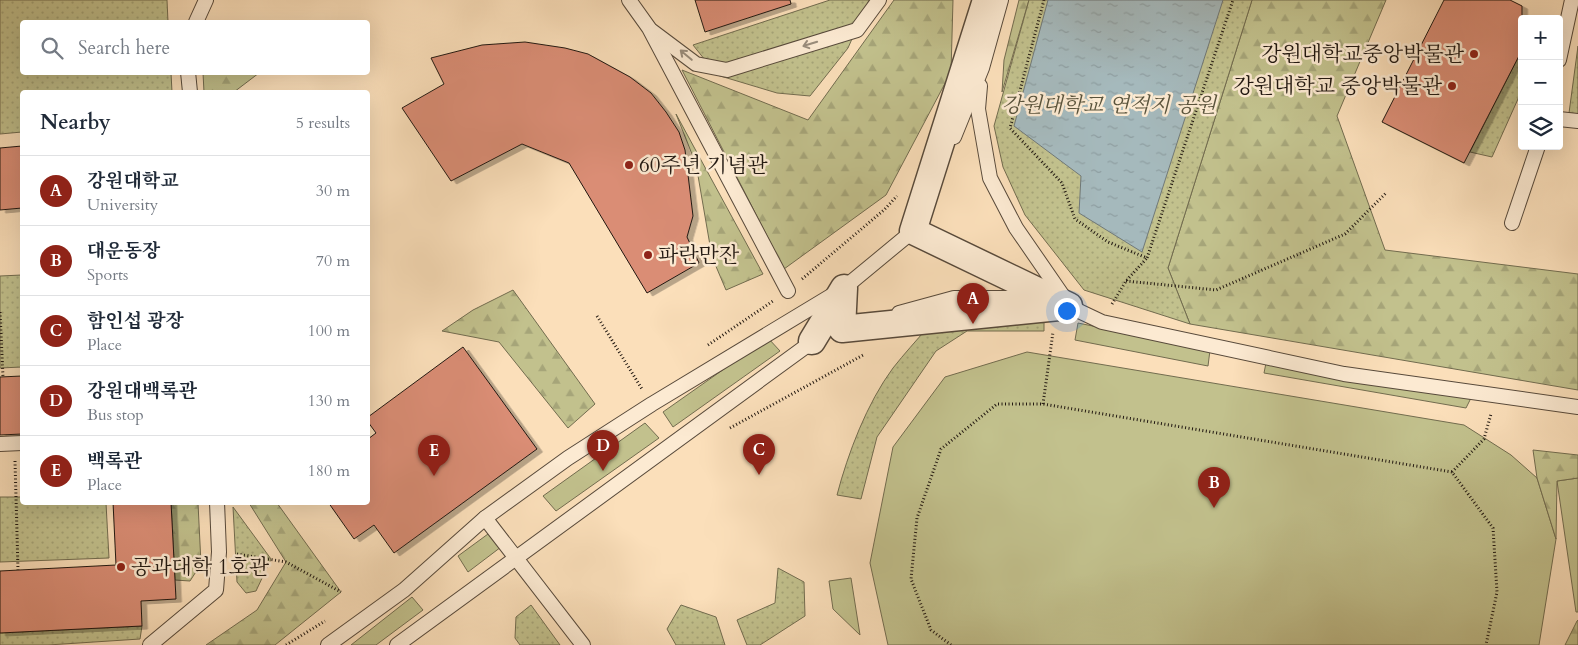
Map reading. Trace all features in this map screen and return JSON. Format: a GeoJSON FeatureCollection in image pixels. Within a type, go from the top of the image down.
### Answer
{"type":"FeatureCollection","features":[{"type":"Feature","properties":{"kind":"street"},"geometry":{"type":"LineString","coordinates":[[986,0],[922,235],[1061,302]]}},
{"type":"Feature","properties":{"kind":"street"},"geometry":{"type":"LineString","coordinates":[[844,288],[842,329],[1061,302]]}},
{"type":"Feature","properties":{"kind":"lane"},"geometry":{"type":"LineString","coordinates":[[197,20],[206,0]]}},
{"type":"Feature","properties":{"kind":"lane"},"geometry":{"type":"LineString","coordinates":[[629,0],[649,28],[788,291]]}},
{"type":"Feature","properties":{"kind":"lane"},"geometry":{"type":"LineString","coordinates":[[649,28],[696,64],[727,70],[856,30],[879,0]]}},
{"type":"Feature","properties":{"kind":"lane"},"geometry":{"type":"LineString","coordinates":[[328,645],[404,590],[485,518],[568,458],[652,404],[844,288],[922,235],[982,68],[1000,0]]}},
{"type":"Feature","properties":{"kind":"lane"},"geometry":{"type":"LineString","coordinates":[[1563,42],[1572,0],[1578,1]]}},
{"type":"Feature","properties":{"kind":"lane"},"geometry":{"type":"LineString","coordinates":[[982,68],[978,109],[990,178],[1016,228],[1061,302],[1102,322],[1344,374],[1578,407]]}},
{"type":"Feature","properties":{"kind":"lane"},"geometry":{"type":"LineString","coordinates":[[188,75],[190,90]]}},
{"type":"Feature","properties":{"kind":"lane"},"geometry":{"type":"LineString","coordinates":[[1563,119],[1578,121]]}},
{"type":"Feature","properties":{"kind":"lane"},"geometry":{"type":"LineString","coordinates":[[1512,223],[1537,150]]}},
{"type":"Feature","properties":{"kind":"lane"},"geometry":{"type":"LineString","coordinates":[[812,341],[844,288]]}},
{"type":"Feature","properties":{"kind":"lane"},"geometry":{"type":"LineString","coordinates":[[397,645],[812,341],[842,329]]}},
{"type":"Feature","properties":{"kind":"lane"},"geometry":{"type":"LineString","coordinates":[[0,444],[18,444]]}},
{"type":"Feature","properties":{"kind":"lane"},"geometry":{"type":"LineString","coordinates":[[150,645],[216,590],[219,552],[217,505]]}},
{"type":"Feature","properties":{"kind":"lane"},"geometry":{"type":"LineString","coordinates":[[485,518],[518,558],[583,645]]}},
{"type":"Feature","properties":{"kind":"path"},"geometry":{"type":"LineString","coordinates":[[1044,0],[1010,128],[1062,182],[1075,219],[1108,242],[1146,258]]}},
{"type":"Feature","properties":{"kind":"path"},"geometry":{"type":"LineString","coordinates":[[1102,322],[1126,281],[1146,258],[1233,0]]}},
{"type":"Feature","properties":{"kind":"path"},"geometry":{"type":"LineString","coordinates":[[788,291],[884,210],[902,190]]}},
{"type":"Feature","properties":{"kind":"path"},"geometry":{"type":"LineString","coordinates":[[1126,281],[1216,290],[1345,234],[1386,193]]}},
{"type":"Feature","properties":{"kind":"path"},"geometry":{"type":"LineString","coordinates":[[1043,404],[1052,333],[1061,302]]}},
{"type":"Feature","properties":{"kind":"path"},"geometry":{"type":"LineString","coordinates":[[0,312],[3,377]]}},
{"type":"Feature","properties":{"kind":"path"},"geometry":{"type":"LineString","coordinates":[[597,316],[652,404]]}},
{"type":"Feature","properties":{"kind":"path"},"geometry":{"type":"LineString","coordinates":[[724,432],[870,351]]}},
{"type":"Feature","properties":{"kind":"path"},"geometry":{"type":"LineString","coordinates":[[1452,472],[1484,439],[1496,396]]}},
{"type":"Feature","properties":{"kind":"path"},"geometry":{"type":"LineString","coordinates":[[951,645],[931,630],[911,579],[917,518],[941,449],[997,404],[1043,404],[1452,472],[1492,528],[1497,592],[1486,645]]}},
{"type":"Feature","properties":{"kind":"path"},"geometry":{"type":"LineString","coordinates":[[18,444],[18,570]]}},
{"type":"Feature","properties":{"kind":"path"},"geometry":{"type":"LineString","coordinates":[[219,552],[286,562],[341,592]]}},
{"type":"Feature","properties":{"kind":"path"},"geometry":{"type":"LineString","coordinates":[[286,645],[326,620]]}},
{"type":"Feature","properties":{"kind":"green space"},"geometry":{"type":"Polygon","coordinates":[[[0,0],[167,0],[168,20],[20,20],[20,75],[171,75],[172,90],[20,90],[20,132],[0,134],[0,0]]]}},
{"type":"Feature","properties":{"kind":"green space"},"geometry":{"type":"Polygon","coordinates":[[[830,0],[869,0],[848,48],[810,96],[777,93],[717,75],[693,45],[830,0]]]}},
{"type":"Feature","properties":{"kind":"green space"},"geometry":{"type":"Polygon","coordinates":[[[894,0],[953,0],[951,72],[886,195],[784,269],[682,70],[808,120],[894,0]]]}},
{"type":"Feature","properties":{"kind":"green space"},"geometry":{"type":"Polygon","coordinates":[[[1019,0],[1029,0],[1002,92],[1004,60],[1019,0]]]}},
{"type":"Feature","properties":{"kind":"green space","name":"강원대학교 연적지 공원"},"geometry":{"type":"Polygon","coordinates":[[[1029,0],[1252,0],[1168,268],[1190,324],[1084,290],[1025,215],[1003,167],[994,126],[1029,0]]]}},
{"type":"Feature","properties":{"kind":"green space"},"geometry":{"type":"Polygon","coordinates":[[[1252,0],[1386,0],[1337,116],[1385,250],[1578,274],[1578,390],[1190,324],[1168,268],[1252,0]]]}},
{"type":"Feature","properties":{"kind":"green space"},"geometry":{"type":"Polygon","coordinates":[[[1578,46],[1578,114],[1569,113],[1578,46]]]}},
{"type":"Feature","properties":{"kind":"green space"},"geometry":{"type":"Polygon","coordinates":[[[1518,58],[1518,99],[1492,157],[1470,152],[1518,58]]]}},
{"type":"Feature","properties":{"kind":"green space"},"geometry":{"type":"Polygon","coordinates":[[[203,75],[256,75],[237,90],[204,90],[203,75]]]}},
{"type":"Feature","properties":{"kind":"green space"},"geometry":{"type":"Polygon","coordinates":[[[676,114],[763,274],[726,290],[712,257],[696,164],[676,114]]]}},
{"type":"Feature","properties":{"kind":"green space"},"geometry":{"type":"Polygon","coordinates":[[[20,275],[20,367],[0,368],[0,276],[20,275]]]}},
{"type":"Feature","properties":{"kind":"green space"},"geometry":{"type":"Polygon","coordinates":[[[513,290],[595,404],[568,428],[499,342],[442,331],[473,310],[513,290]]]}},
{"type":"Feature","properties":{"kind":"green space"},"geometry":{"type":"Polygon","coordinates":[[[1044,311],[1044,331],[967,331],[936,351],[877,437],[861,499],[837,495],[859,429],[875,397],[893,368],[928,327],[1044,311]]]}},
{"type":"Feature","properties":{"kind":"green space"},"geometry":{"type":"Polygon","coordinates":[[[1078,323],[1210,350],[1208,366],[1075,340],[1078,323]]]}},
{"type":"Feature","properties":{"kind":"green space"},"geometry":{"type":"Polygon","coordinates":[[[768,338],[780,351],[673,427],[663,412],[768,338]]]}},
{"type":"Feature","properties":{"kind":"green space"},"geometry":{"type":"Polygon","coordinates":[[[1027,352],[1464,425],[1511,455],[1537,478],[1556,539],[1539,645],[888,645],[870,563],[893,447],[945,377],[1027,352]]]}},
{"type":"Feature","properties":{"kind":"green space"},"geometry":{"type":"Polygon","coordinates":[[[1266,363],[1471,398],[1466,408],[1264,373],[1266,363]]]}},
{"type":"Feature","properties":{"kind":"green space"},"geometry":{"type":"Polygon","coordinates":[[[645,423],[659,438],[556,511],[543,496],[645,423]]]}},
{"type":"Feature","properties":{"kind":"green space"},"geometry":{"type":"Polygon","coordinates":[[[1533,450],[1578,455],[1578,478],[1557,481],[1556,539],[1537,478],[1533,450]]]}},
{"type":"Feature","properties":{"kind":"green space"},"geometry":{"type":"Polygon","coordinates":[[[1578,478],[1578,612],[1576,612],[1557,481],[1578,478]]]}},
{"type":"Feature","properties":{"kind":"green space"},"geometry":{"type":"Polygon","coordinates":[[[0,497],[20,497],[20,505],[106,505],[109,558],[0,562],[0,497]]]}},
{"type":"Feature","properties":{"kind":"green space"},"geometry":{"type":"Polygon","coordinates":[[[171,505],[198,505],[201,564],[190,581],[175,580],[171,505]]]}},
{"type":"Feature","properties":{"kind":"green space"},"geometry":{"type":"Polygon","coordinates":[[[250,505],[278,505],[341,592],[275,645],[206,645],[257,610],[286,562],[250,505]]]}},
{"type":"Feature","properties":{"kind":"green space"},"geometry":{"type":"Polygon","coordinates":[[[233,507],[271,559],[256,591],[246,593],[237,582],[233,507]]]}},
{"type":"Feature","properties":{"kind":"green space"},"geometry":{"type":"Polygon","coordinates":[[[488,534],[501,547],[468,572],[458,556],[488,534]]]}},
{"type":"Feature","properties":{"kind":"green space"},"geometry":{"type":"Polygon","coordinates":[[[778,568],[804,582],[805,616],[760,645],[747,645],[737,620],[775,603],[778,568]]]}},
{"type":"Feature","properties":{"kind":"green space"},"geometry":{"type":"Polygon","coordinates":[[[851,578],[860,635],[833,609],[829,581],[851,578]]]}},
{"type":"Feature","properties":{"kind":"green space"},"geometry":{"type":"Polygon","coordinates":[[[412,597],[423,610],[376,645],[351,645],[412,597]]]}},
{"type":"Feature","properties":{"kind":"green space"},"geometry":{"type":"Polygon","coordinates":[[[531,605],[560,645],[520,645],[515,638],[516,617],[531,605]]]}},
{"type":"Feature","properties":{"kind":"green space"},"geometry":{"type":"Polygon","coordinates":[[[681,605],[716,617],[725,645],[676,645],[667,629],[681,605]]]}},
{"type":"Feature","properties":{"kind":"green space"},"geometry":{"type":"Polygon","coordinates":[[[1577,621],[1578,645],[1565,645],[1577,621]]]}},
{"type":"Feature","properties":{"kind":"green space"},"geometry":{"type":"Polygon","coordinates":[[[142,626],[140,639],[48,645],[0,645],[0,633],[142,626]]]}},
{"type":"Feature","properties":{"kind":"water"},"geometry":{"type":"Polygon","coordinates":[[[1048,0],[1223,0],[1142,252],[1079,213],[1081,176],[1014,126],[1048,0]]]}},
{"type":"Feature","properties":{"kind":"building"},"geometry":{"type":"Polygon","coordinates":[[[695,0],[790,0],[791,4],[705,32],[695,0]]]}},
{"type":"Feature","properties":{"kind":"building","name":"강원대학교 중앙박물관"},"geometry":{"type":"Polygon","coordinates":[[[1444,0],[1510,0],[1522,6],[1522,15],[1518,15],[1518,58],[1464,163],[1382,122],[1444,0]]]}},
{"type":"Feature","properties":{"kind":"building","name":"60주년 기념관"},"geometry":{"type":"Polygon","coordinates":[[[525,42],[565,48],[588,54],[630,77],[651,93],[666,112],[679,132],[685,150],[693,216],[687,237],[699,263],[647,293],[569,163],[522,144],[451,181],[402,108],[444,84],[431,58],[482,45],[525,42]]]}},
{"type":"Feature","properties":{"kind":"building"},"geometry":{"type":"Polygon","coordinates":[[[20,146],[20,208],[0,210],[0,148],[20,146]]]}},
{"type":"Feature","properties":{"kind":"building"},"geometry":{"type":"Polygon","coordinates":[[[463,347],[537,449],[394,553],[374,525],[354,539],[330,505],[370,505],[370,438],[376,433],[370,425],[370,416],[463,347]]]}},
{"type":"Feature","properties":{"kind":"building"},"geometry":{"type":"Polygon","coordinates":[[[20,376],[20,434],[0,435],[0,377],[20,376]]]}},
{"type":"Feature","properties":{"kind":"building","name":"공과대학 1호관"},"geometry":{"type":"Polygon","coordinates":[[[113,505],[171,505],[176,599],[141,601],[142,626],[0,633],[0,571],[116,565],[113,505]]]}},
{"type":"Feature","properties":{"kind":"place","name":"강원대학교중앙박물관"},"geometry":{"type":"Point","coordinates":[1474,54]}},
{"type":"Feature","properties":{"kind":"place","name":"강원대학교 중앙박물관"},"geometry":{"type":"Point","coordinates":[1452,86]}},
{"type":"Feature","properties":{"kind":"place","name":"60주년 기념관"},"geometry":{"type":"Point","coordinates":[629,165]}},
{"type":"Feature","properties":{"kind":"place","name":"파란만잔"},"geometry":{"type":"Point","coordinates":[648,255]}},
{"type":"Feature","properties":{"kind":"place","name":"강원대학교"},"geometry":{"type":"Point","coordinates":[973,324]}},
{"type":"Feature","properties":{"kind":"place","name":"강원대백록관"},"geometry":{"type":"Point","coordinates":[603,471]}},
{"type":"Feature","properties":{"kind":"place","name":"함인섭 광장"},"geometry":{"type":"Point","coordinates":[759,475]}},
{"type":"Feature","properties":{"kind":"place","name":"백록관"},"geometry":{"type":"Point","coordinates":[434,476]}},
{"type":"Feature","properties":{"kind":"place","name":"대운동장"},"geometry":{"type":"Point","coordinates":[1214,508]}},
{"type":"Feature","properties":{"kind":"place","name":"공과대학 1호관"},"geometry":{"type":"Point","coordinates":[121,567]}}]}
